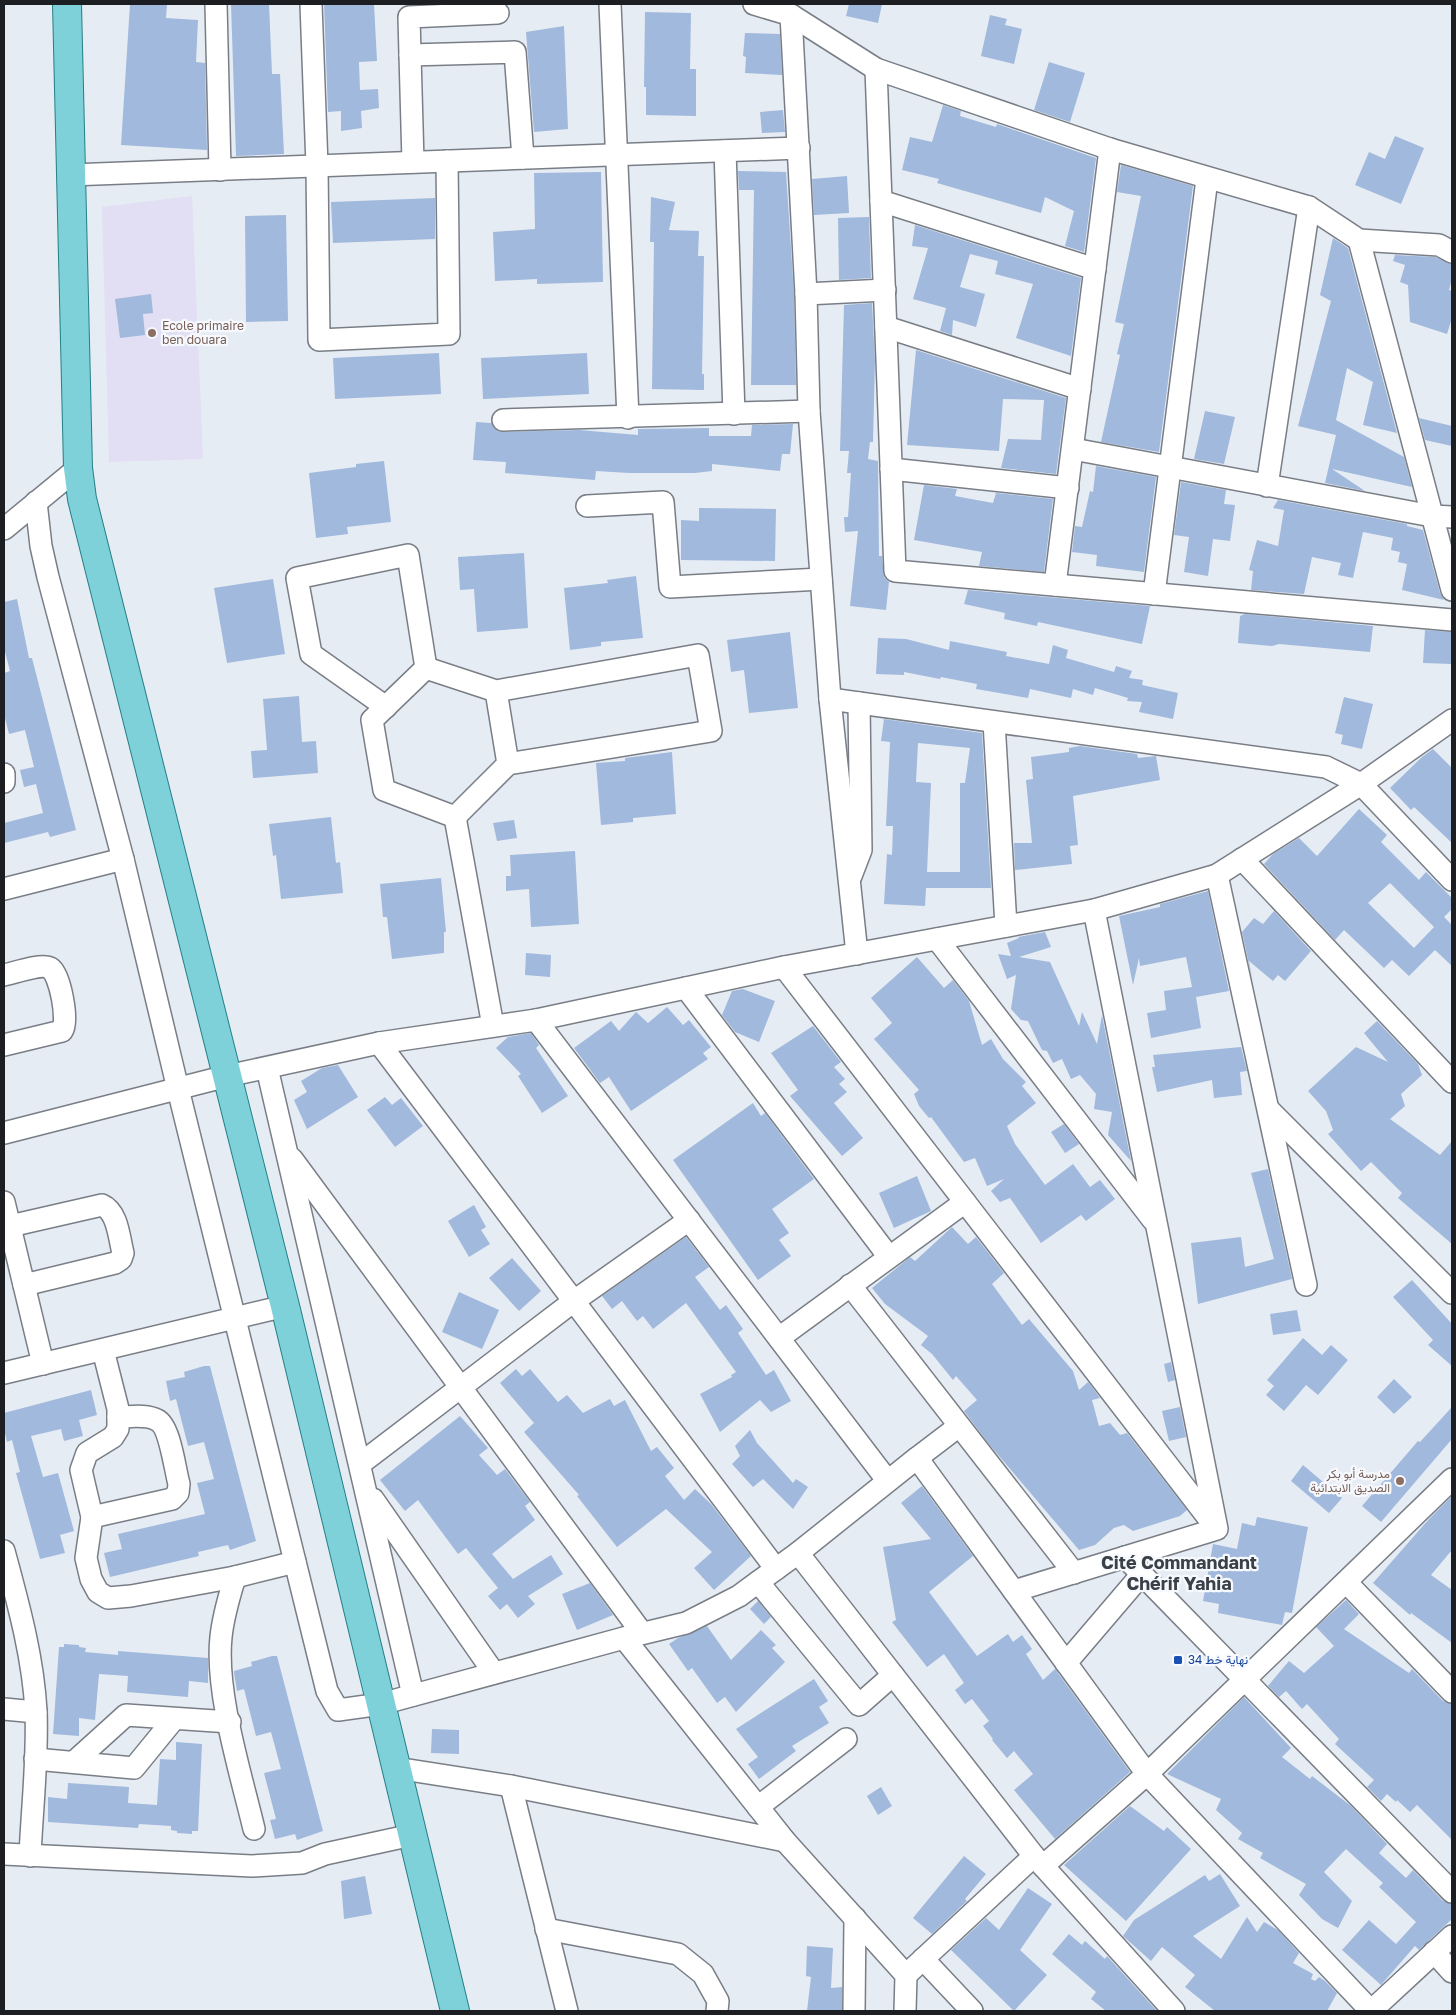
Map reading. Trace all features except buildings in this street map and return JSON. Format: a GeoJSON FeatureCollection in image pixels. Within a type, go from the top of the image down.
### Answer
{"type":"FeatureCollection","features":[{"type":"Feature","properties":{"kind":"main road"},"geometry":{"type":"LineString","coordinates":[[67,4],[78,468],[82,499],[285,1306],[455,2011]]}},
{"type":"Feature","properties":{"kind":"street"},"geometry":{"type":"LineString","coordinates":[[216,4],[220,170]]}},
{"type":"Feature","properties":{"kind":"street"},"geometry":{"type":"LineString","coordinates":[[311,4],[317,166],[319,340],[449,334],[447,161]]}},
{"type":"Feature","properties":{"kind":"street"},"geometry":{"type":"LineString","coordinates":[[610,4],[628,418]]}},
{"type":"Feature","properties":{"kind":"street"},"geometry":{"type":"LineString","coordinates":[[754,4],[792,15],[876,69],[1110,149],[1207,179],[1309,207],[1359,240],[1439,245],[1452,252]]}},
{"type":"Feature","properties":{"kind":"street"},"geometry":{"type":"LineString","coordinates":[[413,162],[409,17],[498,13]]}},
{"type":"Feature","properties":{"kind":"street"},"geometry":{"type":"LineString","coordinates":[[792,15],[806,294],[809,411],[830,699],[857,954]]}},
{"type":"Feature","properties":{"kind":"street"},"geometry":{"type":"LineString","coordinates":[[410,55],[515,52],[523,158]]}},
{"type":"Feature","properties":{"kind":"street"},"geometry":{"type":"LineString","coordinates":[[876,69],[895,571],[1452,620]]}},
{"type":"Feature","properties":{"kind":"street"},"geometry":{"type":"LineString","coordinates":[[70,175],[799,148]]}},
{"type":"Feature","properties":{"kind":"street"},"geometry":{"type":"LineString","coordinates":[[1056,585],[1110,149]]}},
{"type":"Feature","properties":{"kind":"street"},"geometry":{"type":"LineString","coordinates":[[724,151],[734,414]]}},
{"type":"Feature","properties":{"kind":"street"},"geometry":{"type":"LineString","coordinates":[[1154,594],[1207,179]]}},
{"type":"Feature","properties":{"kind":"street"},"geometry":{"type":"LineString","coordinates":[[881,201],[1095,269]]}},
{"type":"Feature","properties":{"kind":"street"},"geometry":{"type":"LineString","coordinates":[[1267,486],[1309,207]]}},
{"type":"Feature","properties":{"kind":"street"},"geometry":{"type":"LineString","coordinates":[[1359,240],[1442,516],[1452,590]]}},
{"type":"Feature","properties":{"kind":"street"},"geometry":{"type":"LineString","coordinates":[[806,294],[885,290]]}},
{"type":"Feature","properties":{"kind":"street"},"geometry":{"type":"LineString","coordinates":[[886,327],[1080,389]]}},
{"type":"Feature","properties":{"kind":"street"},"geometry":{"type":"LineString","coordinates":[[502,420],[628,418],[809,411]]}},
{"type":"Feature","properties":{"kind":"street"},"geometry":{"type":"LineString","coordinates":[[1073,449],[1267,486],[1442,516]]}},
{"type":"Feature","properties":{"kind":"street"},"geometry":{"type":"LineString","coordinates":[[4,529],[78,468]]}},
{"type":"Feature","properties":{"kind":"street"},"geometry":{"type":"LineString","coordinates":[[891,469],[1068,488]]}},
{"type":"Feature","properties":{"kind":"street"},"geometry":{"type":"LineString","coordinates":[[36,502],[41,546],[48,578],[124,859],[178,1090],[326,1691],[332,1704],[338,1710],[381,1704],[686,1623],[739,1596],[798,1553],[887,1480],[959,1426]]}},
{"type":"Feature","properties":{"kind":"street"},"geometry":{"type":"LineString","coordinates":[[587,506],[663,502],[670,587],[821,579]]}},
{"type":"Feature","properties":{"kind":"street"},"geometry":{"type":"LineString","coordinates":[[386,707],[311,654],[297,578],[408,555],[426,668]]}},
{"type":"Feature","properties":{"kind":"street"},"geometry":{"type":"LineString","coordinates":[[426,668],[496,691],[698,655],[711,731],[508,764],[455,817]]}},
{"type":"Feature","properties":{"kind":"street"},"geometry":{"type":"LineString","coordinates":[[426,668],[372,720],[384,790],[455,817]]}},
{"type":"Feature","properties":{"kind":"street"},"geometry":{"type":"LineString","coordinates":[[496,691],[508,764]]}},
{"type":"Feature","properties":{"kind":"street"},"geometry":{"type":"LineString","coordinates":[[830,699],[1326,767],[1361,784],[1452,880]]}},
{"type":"Feature","properties":{"kind":"street"},"geometry":{"type":"LineString","coordinates":[[849,880],[861,850],[859,703]]}},
{"type":"Feature","properties":{"kind":"street"},"geometry":{"type":"LineString","coordinates":[[4,1132],[178,1090],[226,1076],[379,1043],[536,1020],[784,967],[1094,910],[1218,875],[1361,784],[1452,720]]}},
{"type":"Feature","properties":{"kind":"street"},"geometry":{"type":"LineString","coordinates":[[994,722],[1006,926]]}},
{"type":"Feature","properties":{"kind":"street"},"geometry":{"type":"LineString","coordinates":[[4,774],[4,782]]}},
{"type":"Feature","properties":{"kind":"street"},"geometry":{"type":"LineString","coordinates":[[455,817],[493,1026]]}},
{"type":"Feature","properties":{"kind":"street"},"geometry":{"type":"LineString","coordinates":[[4,890],[124,859]]}},
{"type":"Feature","properties":{"kind":"street"},"geometry":{"type":"LineString","coordinates":[[1242,859],[1452,1082]]}},
{"type":"Feature","properties":{"kind":"street"},"geometry":{"type":"LineString","coordinates":[[1218,875],[1306,1285]]}},
{"type":"Feature","properties":{"kind":"street"},"geometry":{"type":"LineString","coordinates":[[1094,910],[1216,1529]]}},
{"type":"Feature","properties":{"kind":"street"},"geometry":{"type":"LineString","coordinates":[[937,939],[1156,1224]]}},
{"type":"Feature","properties":{"kind":"street"},"geometry":{"type":"LineString","coordinates":[[4,975],[42,966],[50,968],[56,974],[66,1018],[62,1031],[4,1045]]}},
{"type":"Feature","properties":{"kind":"street"},"geometry":{"type":"LineString","coordinates":[[784,967],[1216,1529]]}},
{"type":"Feature","properties":{"kind":"street"},"geometry":{"type":"LineString","coordinates":[[686,988],[889,1257]]}},
{"type":"Feature","properties":{"kind":"street"},"geometry":{"type":"LineString","coordinates":[[536,1020],[887,1480]]}},
{"type":"Feature","properties":{"kind":"street"},"geometry":{"type":"LineString","coordinates":[[379,1043],[776,1569]]}},
{"type":"Feature","properties":{"kind":"street"},"geometry":{"type":"LineString","coordinates":[[267,1068],[413,1695]]}},
{"type":"Feature","properties":{"kind":"street"},"geometry":{"type":"LineString","coordinates":[[1270,1111],[1452,1292]]}},
{"type":"Feature","properties":{"kind":"street"},"geometry":{"type":"LineString","coordinates":[[286,1151],[461,1388],[633,1636],[758,1808],[785,1841],[906,1975],[906,2011]]}},
{"type":"Feature","properties":{"kind":"street"},"geometry":{"type":"LineString","coordinates":[[4,1202],[43,1364]]}},
{"type":"Feature","properties":{"kind":"street"},"geometry":{"type":"LineString","coordinates":[[779,1338],[965,1202]]}},
{"type":"Feature","properties":{"kind":"street"},"geometry":{"type":"LineString","coordinates":[[10,1226],[102,1205],[109,1208],[115,1222],[123,1253],[121,1259],[115,1263],[24,1284]]}},
{"type":"Feature","properties":{"kind":"street"},"geometry":{"type":"LineString","coordinates":[[360,1464],[574,1301],[689,1220]]}},
{"type":"Feature","properties":{"kind":"street"},"geometry":{"type":"LineString","coordinates":[[850,1285],[1074,1573]]}},
{"type":"Feature","properties":{"kind":"street"},"geometry":{"type":"LineString","coordinates":[[4,1373],[285,1306]]}},
{"type":"Feature","properties":{"kind":"street"},"geometry":{"type":"LineString","coordinates":[[103,1350],[118,1418],[118,1429],[113,1436],[87,1453],[81,1470],[92,1517],[86,1558],[91,1579],[98,1592],[108,1598],[131,1596],[236,1577],[295,1562]]}},
{"type":"Feature","properties":{"kind":"street"},"geometry":{"type":"LineString","coordinates":[[92,1517],[172,1499],[178,1493],[179,1484],[166,1428],[157,1420],[144,1417],[118,1418]]}},
{"type":"Feature","properties":{"kind":"street"},"geometry":{"type":"LineString","coordinates":[[917,1458],[1147,1774],[1371,2011],[1452,1936]]}},
{"type":"Feature","properties":{"kind":"street"},"geometry":{"type":"LineString","coordinates":[[906,1975],[1038,1861],[1147,1774],[1451,1481]]}},
{"type":"Feature","properties":{"kind":"street"},"geometry":{"type":"LineString","coordinates":[[366,1489],[494,1673]]}},
{"type":"Feature","properties":{"kind":"street"},"geometry":{"type":"LineString","coordinates":[[1014,1591],[1216,1529]]}},
{"type":"Feature","properties":{"kind":"street"},"geometry":{"type":"LineString","coordinates":[[4,1550],[24,1627],[36,1712],[30,1856]]}},
{"type":"Feature","properties":{"kind":"street"},"geometry":{"type":"LineString","coordinates":[[798,1553],[1038,1861],[1174,2011]]}},
{"type":"Feature","properties":{"kind":"street"},"geometry":{"type":"LineString","coordinates":[[1125,1557],[1452,1892]]}},
{"type":"Feature","properties":{"kind":"street"},"geometry":{"type":"LineString","coordinates":[[1066,1663],[1142,1574]]}},
{"type":"Feature","properties":{"kind":"street"},"geometry":{"type":"LineString","coordinates":[[236,1577],[225,1611],[221,1638],[221,1672],[254,1829]]}},
{"type":"Feature","properties":{"kind":"street"},"geometry":{"type":"LineString","coordinates":[[758,1582],[859,1705],[893,1675]]}},
{"type":"Feature","properties":{"kind":"street"},"geometry":{"type":"LineString","coordinates":[[1346,1582],[1452,1692]]}},
{"type":"Feature","properties":{"kind":"street"},"geometry":{"type":"LineString","coordinates":[[4,1709],[36,1712]]}},
{"type":"Feature","properties":{"kind":"street"},"geometry":{"type":"LineString","coordinates":[[74,1762],[126,1716],[230,1722]]}},
{"type":"Feature","properties":{"kind":"street"},"geometry":{"type":"LineString","coordinates":[[35,1759],[134,1768],[174,1719]]}},
{"type":"Feature","properties":{"kind":"street"},"geometry":{"type":"LineString","coordinates":[[758,1808],[846,1739]]}},
{"type":"Feature","properties":{"kind":"street"},"geometry":{"type":"LineString","coordinates":[[396,1768],[511,1786],[785,1841]]}},
{"type":"Feature","properties":{"kind":"street"},"geometry":{"type":"LineString","coordinates":[[511,1786],[567,2011]]}},
{"type":"Feature","properties":{"kind":"street"},"geometry":{"type":"LineString","coordinates":[[4,1854],[252,1866],[302,1863],[325,1854],[412,1835]]}},
{"type":"Feature","properties":{"kind":"street"},"geometry":{"type":"LineString","coordinates":[[854,2011],[855,1918]]}},
{"type":"Feature","properties":{"kind":"street"},"geometry":{"type":"LineString","coordinates":[[546,1929],[678,1954],[703,1974],[718,2001],[717,2011]]}},
{"type":"Feature","properties":{"kind":"street"},"geometry":{"type":"LineString","coordinates":[[1434,1952],[1452,1972]]}},
{"type":"Feature","properties":{"kind":"street"},"geometry":{"type":"LineString","coordinates":[[923,1959],[972,2011]]}},
{"type":"Feature","properties":{"kind":"shaded area","name":"Ecole primaire ben douara"},"geometry":{"type":"Polygon","coordinates":[[[192,196],[203,459],[109,462],[102,207],[192,196]]]}},
{"type":"Feature","properties":{"kind":"place","name":"Ecole primaire ben douara"},"geometry":{"type":"Point","coordinates":[152,333]}},
{"type":"Feature","properties":{"kind":"place","name":"مدرسة أبو بكر الصديق الابتدائية"},"geometry":{"type":"Point","coordinates":[1400,1481]}},
{"type":"Feature","properties":{"kind":"place","name":"نهاية خط 34"},"geometry":{"type":"Point","coordinates":[1178,1660]}},
{"type":"Feature","properties":{"kind":"district","name":"Cité Commandant Chérif Yahia"},"geometry":{"type":"Point","coordinates":[1179,1574]}}]}
